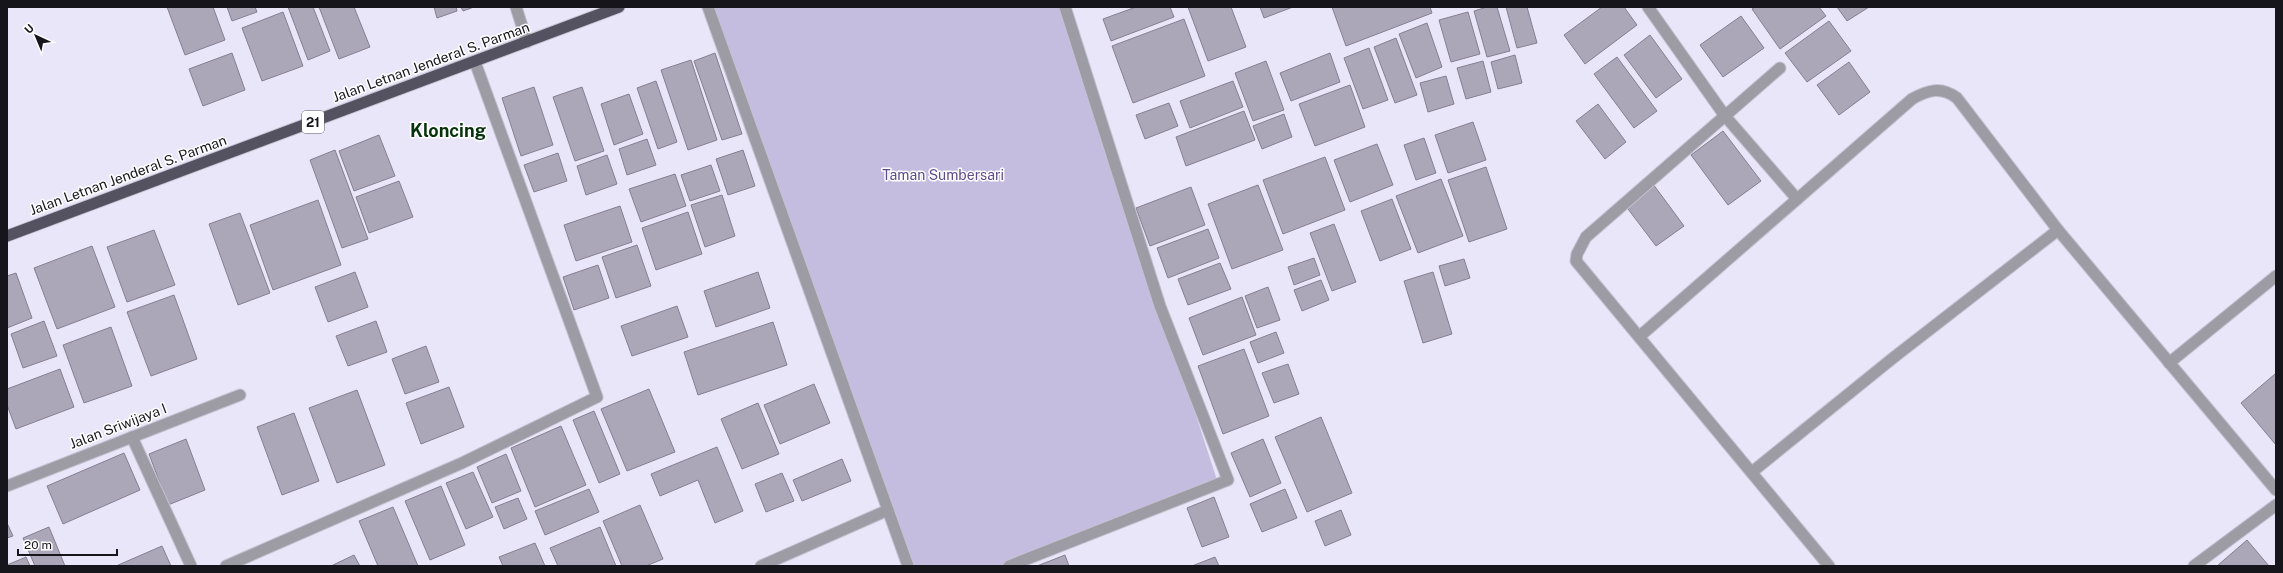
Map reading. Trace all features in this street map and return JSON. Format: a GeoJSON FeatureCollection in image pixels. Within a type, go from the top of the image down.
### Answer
{"type":"FeatureCollection","features":[{"type":"Feature","properties":{"kind":"highway","name":"Jalan Letnan Jenderal S. Parman"},"geometry":{"type":"LineString","coordinates":[[7,236],[475,62],[618,7]]}},
{"type":"Feature","properties":{"kind":"street"},"geometry":{"type":"LineString","coordinates":[[516,7],[527,42]]}},
{"type":"Feature","properties":{"kind":"street"},"geometry":{"type":"LineString","coordinates":[[708,7],[908,566]]}},
{"type":"Feature","properties":{"kind":"street"},"geometry":{"type":"LineString","coordinates":[[1009,566],[1228,480],[1160,306],[1065,7]]}},
{"type":"Feature","properties":{"kind":"street"},"geometry":{"type":"LineString","coordinates":[[1648,7],[1725,116],[1797,199]]}},
{"type":"Feature","properties":{"kind":"street"},"geometry":{"type":"LineString","coordinates":[[226,566],[462,463],[597,397],[475,62]]}},
{"type":"Feature","properties":{"kind":"street"},"geometry":{"type":"LineString","coordinates":[[1780,68],[1586,237],[1577,254],[1576,262],[1640,336],[1829,566]]}},
{"type":"Feature","properties":{"kind":"street"},"geometry":{"type":"LineString","coordinates":[[1640,336],[1912,99],[1928,90],[1949,92],[1957,98],[2058,230],[2276,490]]}},
{"type":"Feature","properties":{"kind":"street"},"geometry":{"type":"LineString","coordinates":[[1752,472],[1893,358],[2058,230]]}},
{"type":"Feature","properties":{"kind":"street"},"geometry":{"type":"LineString","coordinates":[[2169,363],[2276,276]]}},
{"type":"Feature","properties":{"kind":"street","name":"Jalan Sriwijaya I"},"geometry":{"type":"LineString","coordinates":[[7,486],[240,395]]}},
{"type":"Feature","properties":{"kind":"street"},"geometry":{"type":"LineString","coordinates":[[132,437],[191,566]]}},
{"type":"Feature","properties":{"kind":"street"},"geometry":{"type":"LineString","coordinates":[[2194,566],[2276,505]]}},
{"type":"Feature","properties":{"kind":"street"},"geometry":{"type":"LineString","coordinates":[[761,566],[888,510]]}},
{"type":"Feature","properties":{"kind":"green space","name":"Taman Sumbersari"},"geometry":{"type":"Polygon","coordinates":[[[708,7],[1063,7],[1218,483],[1011,566],[904,566],[708,7]]]}},
{"type":"Feature","properties":{"kind":"building"},"geometry":{"type":"Polygon","coordinates":[[[167,7],[213,7],[225,40],[185,55],[167,7]]]}},
{"type":"Feature","properties":{"kind":"building"},"geometry":{"type":"Polygon","coordinates":[[[227,7],[255,7],[257,12],[232,21],[227,7]]]}},
{"type":"Feature","properties":{"kind":"building"},"geometry":{"type":"Polygon","coordinates":[[[288,7],[313,7],[330,51],[308,60],[288,7]]]}},
{"type":"Feature","properties":{"kind":"building"},"geometry":{"type":"Polygon","coordinates":[[[319,7],[354,7],[370,47],[339,59],[319,7]]]}},
{"type":"Feature","properties":{"kind":"building"},"geometry":{"type":"Polygon","coordinates":[[[434,7],[456,7],[457,11],[437,18],[434,7]]]}},
{"type":"Feature","properties":{"kind":"building"},"geometry":{"type":"Polygon","coordinates":[[[461,7],[474,7],[463,11],[461,7]]]}},
{"type":"Feature","properties":{"kind":"building"},"geometry":{"type":"Polygon","coordinates":[[[1136,7],[1170,7],[1174,17],[1111,41],[1103,19],[1136,7]]]}},
{"type":"Feature","properties":{"kind":"building"},"geometry":{"type":"Polygon","coordinates":[[[1188,7],[1231,7],[1246,47],[1208,61],[1188,7]]]}},
{"type":"Feature","properties":{"kind":"building"},"geometry":{"type":"Polygon","coordinates":[[[1260,7],[1293,7],[1264,18],[1260,7]]]}},
{"type":"Feature","properties":{"kind":"building"},"geometry":{"type":"Polygon","coordinates":[[[1332,7],[1430,7],[1432,13],[1346,46],[1332,7]]]}},
{"type":"Feature","properties":{"kind":"building"},"geometry":{"type":"Polygon","coordinates":[[[1487,7],[1497,7],[1510,51],[1487,57],[1474,11],[1487,7]]]}},
{"type":"Feature","properties":{"kind":"building"},"geometry":{"type":"Polygon","coordinates":[[[1506,7],[1527,7],[1537,43],[1517,48],[1506,7]]]}},
{"type":"Feature","properties":{"kind":"building"},"geometry":{"type":"Polygon","coordinates":[[[1602,7],[1624,7],[1637,25],[1585,64],[1564,35],[1602,7]]]}},
{"type":"Feature","properties":{"kind":"building"},"geometry":{"type":"Polygon","coordinates":[[[1755,7],[1819,7],[1826,16],[1780,49],[1752,9],[1755,7]]]}},
{"type":"Feature","properties":{"kind":"building"},"geometry":{"type":"Polygon","coordinates":[[[1837,7],[1869,7],[1847,21],[1837,7]]]}},
{"type":"Feature","properties":{"kind":"building"},"geometry":{"type":"Polygon","coordinates":[[[283,12],[303,66],[262,81],[242,28],[283,12]]]}},
{"type":"Feature","properties":{"kind":"building"},"geometry":{"type":"Polygon","coordinates":[[[1468,12],[1480,54],[1451,62],[1439,20],[1468,12]]]}},
{"type":"Feature","properties":{"kind":"building"},"geometry":{"type":"Polygon","coordinates":[[[1741,16],[1764,48],[1723,77],[1700,45],[1741,16]]]}},
{"type":"Feature","properties":{"kind":"building"},"geometry":{"type":"Polygon","coordinates":[[[1184,19],[1205,76],[1133,103],[1112,46],[1184,19]]]}},
{"type":"Feature","properties":{"kind":"building"},"geometry":{"type":"Polygon","coordinates":[[[1829,21],[1851,51],[1807,82],[1785,53],[1829,21]]]}},
{"type":"Feature","properties":{"kind":"building"},"geometry":{"type":"Polygon","coordinates":[[[1427,23],[1442,67],[1416,78],[1399,34],[1427,23]]]}},
{"type":"Feature","properties":{"kind":"building"},"geometry":{"type":"Polygon","coordinates":[[[1650,35],[1682,79],[1656,98],[1624,55],[1650,35]]]}},
{"type":"Feature","properties":{"kind":"building"},"geometry":{"type":"Polygon","coordinates":[[[1396,38],[1417,95],[1395,103],[1374,47],[1396,38]]]}},
{"type":"Feature","properties":{"kind":"building"},"geometry":{"type":"Polygon","coordinates":[[[1369,48],[1388,100],[1363,109],[1344,58],[1369,48]]]}},
{"type":"Feature","properties":{"kind":"building"},"geometry":{"type":"Polygon","coordinates":[[[232,53],[245,90],[203,106],[189,69],[232,53]]]}},
{"type":"Feature","properties":{"kind":"building"},"geometry":{"type":"Polygon","coordinates":[[[715,53],[742,134],[722,140],[694,61],[715,53]]]}},
{"type":"Feature","properties":{"kind":"building"},"geometry":{"type":"Polygon","coordinates":[[[1330,53],[1340,82],[1291,101],[1280,73],[1330,53]]]}},
{"type":"Feature","properties":{"kind":"building"},"geometry":{"type":"Polygon","coordinates":[[[1515,55],[1522,83],[1498,89],[1491,62],[1515,55]]]}},
{"type":"Feature","properties":{"kind":"building"},"geometry":{"type":"Polygon","coordinates":[[[1617,57],[1657,111],[1634,128],[1594,74],[1617,57]]]}},
{"type":"Feature","properties":{"kind":"building"},"geometry":{"type":"Polygon","coordinates":[[[691,60],[717,140],[688,150],[661,70],[691,60]]]}},
{"type":"Feature","properties":{"kind":"building"},"geometry":{"type":"Polygon","coordinates":[[[1266,61],[1284,110],[1253,121],[1235,73],[1266,61]]]}},
{"type":"Feature","properties":{"kind":"building"},"geometry":{"type":"Polygon","coordinates":[[[1483,61],[1491,92],[1466,99],[1457,68],[1483,61]]]}},
{"type":"Feature","properties":{"kind":"building"},"geometry":{"type":"Polygon","coordinates":[[[1849,62],[1870,92],[1839,115],[1817,85],[1849,62]]]}},
{"type":"Feature","properties":{"kind":"building"},"geometry":{"type":"Polygon","coordinates":[[[1446,76],[1454,104],[1428,112],[1420,83],[1446,76]]]}},
{"type":"Feature","properties":{"kind":"building"},"geometry":{"type":"Polygon","coordinates":[[[656,81],[677,142],[658,149],[637,88],[656,81]]]}},
{"type":"Feature","properties":{"kind":"building"},"geometry":{"type":"Polygon","coordinates":[[[1233,81],[1243,107],[1190,128],[1180,101],[1233,81]]]}},
{"type":"Feature","properties":{"kind":"building"},"geometry":{"type":"Polygon","coordinates":[[[1350,85],[1365,127],[1315,146],[1299,104],[1350,85]]]}},
{"type":"Feature","properties":{"kind":"building"},"geometry":{"type":"Polygon","coordinates":[[[534,87],[553,145],[521,156],[502,98],[534,87]]]}},
{"type":"Feature","properties":{"kind":"building"},"geometry":{"type":"Polygon","coordinates":[[[582,87],[604,151],[575,161],[553,97],[582,87]]]}},
{"type":"Feature","properties":{"kind":"building"},"geometry":{"type":"Polygon","coordinates":[[[629,94],[643,134],[614,145],[601,104],[629,94]]]}},
{"type":"Feature","properties":{"kind":"building"},"geometry":{"type":"Polygon","coordinates":[[[1169,103],[1178,126],[1145,139],[1136,115],[1169,103]]]}},
{"type":"Feature","properties":{"kind":"building"},"geometry":{"type":"Polygon","coordinates":[[[1598,104],[1626,142],[1605,159],[1576,121],[1598,104]]]}},
{"type":"Feature","properties":{"kind":"building"},"geometry":{"type":"Polygon","coordinates":[[[1244,111],[1255,140],[1186,166],[1176,137],[1244,111]]]}},
{"type":"Feature","properties":{"kind":"building"},"geometry":{"type":"Polygon","coordinates":[[[1284,114],[1292,137],[1262,149],[1253,126],[1284,114]]]}},
{"type":"Feature","properties":{"kind":"building"},"geometry":{"type":"Polygon","coordinates":[[[1473,122],[1486,160],[1448,173],[1435,135],[1473,122]]]}},
{"type":"Feature","properties":{"kind":"building"},"geometry":{"type":"Polygon","coordinates":[[[1723,131],[1761,181],[1728,205],[1691,155],[1723,131]]]}},
{"type":"Feature","properties":{"kind":"building"},"geometry":{"type":"Polygon","coordinates":[[[379,135],[395,176],[354,191],[339,151],[379,135]]]}},
{"type":"Feature","properties":{"kind":"building"},"geometry":{"type":"Polygon","coordinates":[[[1424,138],[1436,173],[1416,180],[1404,145],[1424,138]]]}},
{"type":"Feature","properties":{"kind":"building"},"geometry":{"type":"Polygon","coordinates":[[[647,139],[656,165],[627,175],[619,149],[647,139]]]}},
{"type":"Feature","properties":{"kind":"building"},"geometry":{"type":"Polygon","coordinates":[[[1377,144],[1393,185],[1350,202],[1334,160],[1377,144]]]}},
{"type":"Feature","properties":{"kind":"building"},"geometry":{"type":"Polygon","coordinates":[[[335,150],[368,239],[342,248],[310,160],[335,150]]]}},
{"type":"Feature","properties":{"kind":"building"},"geometry":{"type":"Polygon","coordinates":[[[743,150],[755,186],[728,195],[716,159],[743,150]]]}},
{"type":"Feature","properties":{"kind":"building"},"geometry":{"type":"Polygon","coordinates":[[[558,153],[567,181],[534,192],[524,165],[558,153]]]}},
{"type":"Feature","properties":{"kind":"building"},"geometry":{"type":"Polygon","coordinates":[[[607,155],[617,184],[586,195],[577,166],[607,155]]]}},
{"type":"Feature","properties":{"kind":"building"},"geometry":{"type":"Polygon","coordinates":[[[1325,157],[1345,210],[1283,234],[1263,180],[1325,157]]]}},
{"type":"Feature","properties":{"kind":"building"},"geometry":{"type":"Polygon","coordinates":[[[711,165],[720,191],[690,201],[681,175],[711,165]]]}},
{"type":"Feature","properties":{"kind":"building"},"geometry":{"type":"Polygon","coordinates":[[[1486,167],[1507,229],[1469,242],[1448,180],[1486,167]]]}},
{"type":"Feature","properties":{"kind":"building"},"geometry":{"type":"Polygon","coordinates":[[[675,174],[686,206],[641,222],[629,189],[675,174]]]}},
{"type":"Feature","properties":{"kind":"building"},"geometry":{"type":"Polygon","coordinates":[[[1441,179],[1463,236],[1418,253],[1396,196],[1441,179]]]}},
{"type":"Feature","properties":{"kind":"building"},"geometry":{"type":"Polygon","coordinates":[[[399,181],[413,217],[369,233],[356,197],[399,181]]]}},
{"type":"Feature","properties":{"kind":"building"},"geometry":{"type":"Polygon","coordinates":[[[1653,184],[1684,226],[1656,246],[1625,205],[1653,184]]]}},
{"type":"Feature","properties":{"kind":"building"},"geometry":{"type":"Polygon","coordinates":[[[1258,185],[1283,250],[1232,269],[1208,204],[1258,185]]]}},
{"type":"Feature","properties":{"kind":"building"},"geometry":{"type":"Polygon","coordinates":[[[1191,187],[1205,225],[1150,246],[1136,208],[1191,187]]]}},
{"type":"Feature","properties":{"kind":"building"},"geometry":{"type":"Polygon","coordinates":[[[722,195],[735,236],[705,247],[691,205],[722,195]]]}},
{"type":"Feature","properties":{"kind":"building"},"geometry":{"type":"Polygon","coordinates":[[[1392,199],[1411,249],[1380,261],[1361,211],[1392,199]]]}},
{"type":"Feature","properties":{"kind":"building"},"geometry":{"type":"Polygon","coordinates":[[[318,200],[341,265],[273,290],[250,225],[318,200]]]}},
{"type":"Feature","properties":{"kind":"building"},"geometry":{"type":"Polygon","coordinates":[[[620,206],[632,242],[576,261],[564,225],[620,206]]]}},
{"type":"Feature","properties":{"kind":"building"},"geometry":{"type":"Polygon","coordinates":[[[688,212],[702,254],[656,270],[642,228],[688,212]]]}},
{"type":"Feature","properties":{"kind":"building"},"geometry":{"type":"Polygon","coordinates":[[[240,213],[270,293],[238,305],[209,224],[240,213]]]}},
{"type":"Feature","properties":{"kind":"building"},"geometry":{"type":"Polygon","coordinates":[[[1334,224],[1356,282],[1332,291],[1310,233],[1334,224]]]}},
{"type":"Feature","properties":{"kind":"building"},"geometry":{"type":"Polygon","coordinates":[[[1208,229],[1219,258],[1168,278],[1157,248],[1208,229]]]}},
{"type":"Feature","properties":{"kind":"building"},"geometry":{"type":"Polygon","coordinates":[[[154,230],[175,285],[127,302],[107,247],[154,230]]]}},
{"type":"Feature","properties":{"kind":"building"},"geometry":{"type":"Polygon","coordinates":[[[637,245],[651,286],[616,298],[602,257],[637,245]]]}},
{"type":"Feature","properties":{"kind":"building"},"geometry":{"type":"Polygon","coordinates":[[[92,246],[115,307],[57,329],[34,268],[92,246]]]}},
{"type":"Feature","properties":{"kind":"building"},"geometry":{"type":"Polygon","coordinates":[[[1314,258],[1320,275],[1294,285],[1288,267],[1314,258]]]}},
{"type":"Feature","properties":{"kind":"building"},"geometry":{"type":"Polygon","coordinates":[[[1464,259],[1470,278],[1445,286],[1439,266],[1464,259]]]}},
{"type":"Feature","properties":{"kind":"building"},"geometry":{"type":"Polygon","coordinates":[[[1220,263],[1231,289],[1188,305],[1178,279],[1220,263]]]}},
{"type":"Feature","properties":{"kind":"building"},"geometry":{"type":"Polygon","coordinates":[[[598,265],[609,298],[574,310],[563,277],[598,265]]]}},
{"type":"Feature","properties":{"kind":"building"},"geometry":{"type":"Polygon","coordinates":[[[355,272],[368,307],[328,322],[315,287],[355,272]]]}},
{"type":"Feature","properties":{"kind":"building"},"geometry":{"type":"Polygon","coordinates":[[[758,272],[770,308],[716,327],[704,291],[758,272]]]}},
{"type":"Feature","properties":{"kind":"building"},"geometry":{"type":"Polygon","coordinates":[[[1433,272],[1452,334],[1423,343],[1404,281],[1433,272]]]}},
{"type":"Feature","properties":{"kind":"building"},"geometry":{"type":"Polygon","coordinates":[[[16,273],[32,318],[7,328],[7,276],[16,273]]]}},
{"type":"Feature","properties":{"kind":"building"},"geometry":{"type":"Polygon","coordinates":[[[1321,280],[1329,300],[1302,311],[1294,290],[1321,280]]]}},
{"type":"Feature","properties":{"kind":"building"},"geometry":{"type":"Polygon","coordinates":[[[1268,287],[1280,320],[1257,328],[1245,296],[1268,287]]]}},
{"type":"Feature","properties":{"kind":"building"},"geometry":{"type":"Polygon","coordinates":[[[174,295],[197,359],[151,376],[127,312],[174,295]]]}},
{"type":"Feature","properties":{"kind":"building"},"geometry":{"type":"Polygon","coordinates":[[[1242,297],[1256,335],[1203,355],[1189,318],[1242,297]]]}},
{"type":"Feature","properties":{"kind":"building"},"geometry":{"type":"Polygon","coordinates":[[[677,306],[688,337],[632,356],[621,326],[677,306]]]}},
{"type":"Feature","properties":{"kind":"building"},"geometry":{"type":"Polygon","coordinates":[[[44,321],[57,356],[23,368],[11,334],[44,321]]]}},
{"type":"Feature","properties":{"kind":"building"},"geometry":{"type":"Polygon","coordinates":[[[376,321],[387,352],[348,366],[336,336],[376,321]]]}},
{"type":"Feature","properties":{"kind":"building"},"geometry":{"type":"Polygon","coordinates":[[[773,322],[787,365],[698,395],[684,352],[773,322]]]}},
{"type":"Feature","properties":{"kind":"building"},"geometry":{"type":"Polygon","coordinates":[[[111,327],[132,386],[84,403],[63,345],[111,327]]]}},
{"type":"Feature","properties":{"kind":"building"},"geometry":{"type":"Polygon","coordinates":[[[1276,332],[1284,353],[1258,363],[1250,342],[1276,332]]]}},
{"type":"Feature","properties":{"kind":"building"},"geometry":{"type":"Polygon","coordinates":[[[426,346],[439,382],[405,394],[392,359],[426,346]]]}},
{"type":"Feature","properties":{"kind":"building"},"geometry":{"type":"Polygon","coordinates":[[[1244,349],[1269,416],[1223,434],[1198,366],[1244,349]]]}},
{"type":"Feature","properties":{"kind":"building"},"geometry":{"type":"Polygon","coordinates":[[[1288,364],[1299,394],[1274,403],[1262,373],[1288,364]]]}},
{"type":"Feature","properties":{"kind":"building"},"geometry":{"type":"Polygon","coordinates":[[[60,369],[74,407],[16,429],[7,405],[7,389],[60,369]]]}},
{"type":"Feature","properties":{"kind":"building"},"geometry":{"type":"Polygon","coordinates":[[[2275,374],[2276,376],[2276,445],[2241,403],[2275,374]]]}},
{"type":"Feature","properties":{"kind":"building"},"geometry":{"type":"Polygon","coordinates":[[[814,384],[830,423],[780,444],[764,405],[814,384]]]}},
{"type":"Feature","properties":{"kind":"building"},"geometry":{"type":"Polygon","coordinates":[[[449,387],[464,427],[421,444],[406,403],[449,387]]]}},
{"type":"Feature","properties":{"kind":"building"},"geometry":{"type":"Polygon","coordinates":[[[649,389],[675,452],[627,471],[601,409],[649,389]]]}},
{"type":"Feature","properties":{"kind":"building"},"geometry":{"type":"Polygon","coordinates":[[[357,390],[385,465],[337,483],[309,408],[357,390]]]}},
{"type":"Feature","properties":{"kind":"building"},"geometry":{"type":"Polygon","coordinates":[[[758,403],[779,454],[742,469],[721,419],[758,403]]]}},
{"type":"Feature","properties":{"kind":"building"},"geometry":{"type":"Polygon","coordinates":[[[594,411],[620,474],[599,483],[573,420],[594,411]]]}},
{"type":"Feature","properties":{"kind":"building"},"geometry":{"type":"Polygon","coordinates":[[[294,413],[319,481],[282,495],[257,427],[294,413]]]}},
{"type":"Feature","properties":{"kind":"building"},"geometry":{"type":"Polygon","coordinates":[[[1321,417],[1352,493],[1307,512],[1275,437],[1321,417]]]}},
{"type":"Feature","properties":{"kind":"building"},"geometry":{"type":"Polygon","coordinates":[[[561,426],[586,485],[535,507],[511,448],[561,426]]]}},
{"type":"Feature","properties":{"kind":"building"},"geometry":{"type":"Polygon","coordinates":[[[186,439],[205,490],[168,505],[149,454],[186,439]]]}},
{"type":"Feature","properties":{"kind":"building"},"geometry":{"type":"Polygon","coordinates":[[[1263,439],[1281,483],[1250,497],[1231,453],[1263,439]]]}},
{"type":"Feature","properties":{"kind":"building"},"geometry":{"type":"Polygon","coordinates":[[[717,447],[743,511],[715,523],[698,480],[660,496],[651,474],[717,447]]]}},
{"type":"Feature","properties":{"kind":"building"},"geometry":{"type":"Polygon","coordinates":[[[124,453],[140,490],[63,524],[47,486],[124,453]]]}},
{"type":"Feature","properties":{"kind":"building"},"geometry":{"type":"Polygon","coordinates":[[[506,454],[521,491],[492,503],[477,467],[506,454]]]}},
{"type":"Feature","properties":{"kind":"building"},"geometry":{"type":"Polygon","coordinates":[[[842,459],[851,481],[802,501],[793,480],[842,459]]]}},
{"type":"Feature","properties":{"kind":"building"},"geometry":{"type":"Polygon","coordinates":[[[473,472],[493,517],[466,529],[446,483],[473,472]]]}},
{"type":"Feature","properties":{"kind":"building"},"geometry":{"type":"Polygon","coordinates":[[[782,473],[794,501],[766,512],[755,484],[782,473]]]}},
{"type":"Feature","properties":{"kind":"building"},"geometry":{"type":"Polygon","coordinates":[[[441,486],[465,545],[430,560],[405,501],[441,486]]]}},
{"type":"Feature","properties":{"kind":"building"},"geometry":{"type":"Polygon","coordinates":[[[589,489],[599,512],[545,535],[535,511],[589,489]]]}},
{"type":"Feature","properties":{"kind":"building"},"geometry":{"type":"Polygon","coordinates":[[[1285,489],[1297,518],[1262,532],[1250,504],[1285,489]]]}},
{"type":"Feature","properties":{"kind":"building"},"geometry":{"type":"Polygon","coordinates":[[[1214,497],[1229,537],[1202,547],[1187,508],[1214,497]]]}},
{"type":"Feature","properties":{"kind":"building"},"geometry":{"type":"Polygon","coordinates":[[[518,498],[527,519],[504,529],[495,507],[518,498]]]}},
{"type":"Feature","properties":{"kind":"building"},"geometry":{"type":"Polygon","coordinates":[[[640,505],[663,559],[646,566],[622,566],[603,521],[640,505]]]}},
{"type":"Feature","properties":{"kind":"building"},"geometry":{"type":"Polygon","coordinates":[[[393,507],[418,566],[378,566],[359,521],[393,507]]]}},
{"type":"Feature","properties":{"kind":"building"},"geometry":{"type":"Polygon","coordinates":[[[1341,510],[1351,535],[1325,546],[1315,521],[1341,510]]]}},
{"type":"Feature","properties":{"kind":"building"},"geometry":{"type":"Polygon","coordinates":[[[7,523],[13,536],[7,538],[7,523]]]}},
{"type":"Feature","properties":{"kind":"building"},"geometry":{"type":"Polygon","coordinates":[[[49,527],[65,566],[35,566],[23,538],[49,527]]]}},
{"type":"Feature","properties":{"kind":"building"},"geometry":{"type":"Polygon","coordinates":[[[600,527],[616,566],[558,566],[550,548],[600,527]]]}},
{"type":"Feature","properties":{"kind":"building"},"geometry":{"type":"Polygon","coordinates":[[[2247,540],[2269,566],[2217,566],[2247,540]]]}},
{"type":"Feature","properties":{"kind":"building"},"geometry":{"type":"Polygon","coordinates":[[[535,543],[545,566],[503,566],[499,557],[535,543]]]}},
{"type":"Feature","properties":{"kind":"building"},"geometry":{"type":"Polygon","coordinates":[[[162,546],[171,566],[116,566],[162,546]]]}},
{"type":"Feature","properties":{"kind":"building"},"geometry":{"type":"Polygon","coordinates":[[[354,555],[360,566],[331,566],[354,555]]]}},
{"type":"Feature","properties":{"kind":"building"},"geometry":{"type":"Polygon","coordinates":[[[1065,555],[1069,566],[1037,566],[1065,555]]]}},
{"type":"Feature","properties":{"kind":"building"},"geometry":{"type":"Polygon","coordinates":[[[26,557],[30,566],[7,566],[7,565],[26,557]]]}},
{"type":"Feature","properties":{"kind":"building"},"geometry":{"type":"Polygon","coordinates":[[[1215,557],[1219,566],[1192,566],[1215,557]]]}},
{"type":"Feature","properties":{"kind":"district","name":"Kloncing"},"geometry":{"type":"Point","coordinates":[448,130]}}]}
